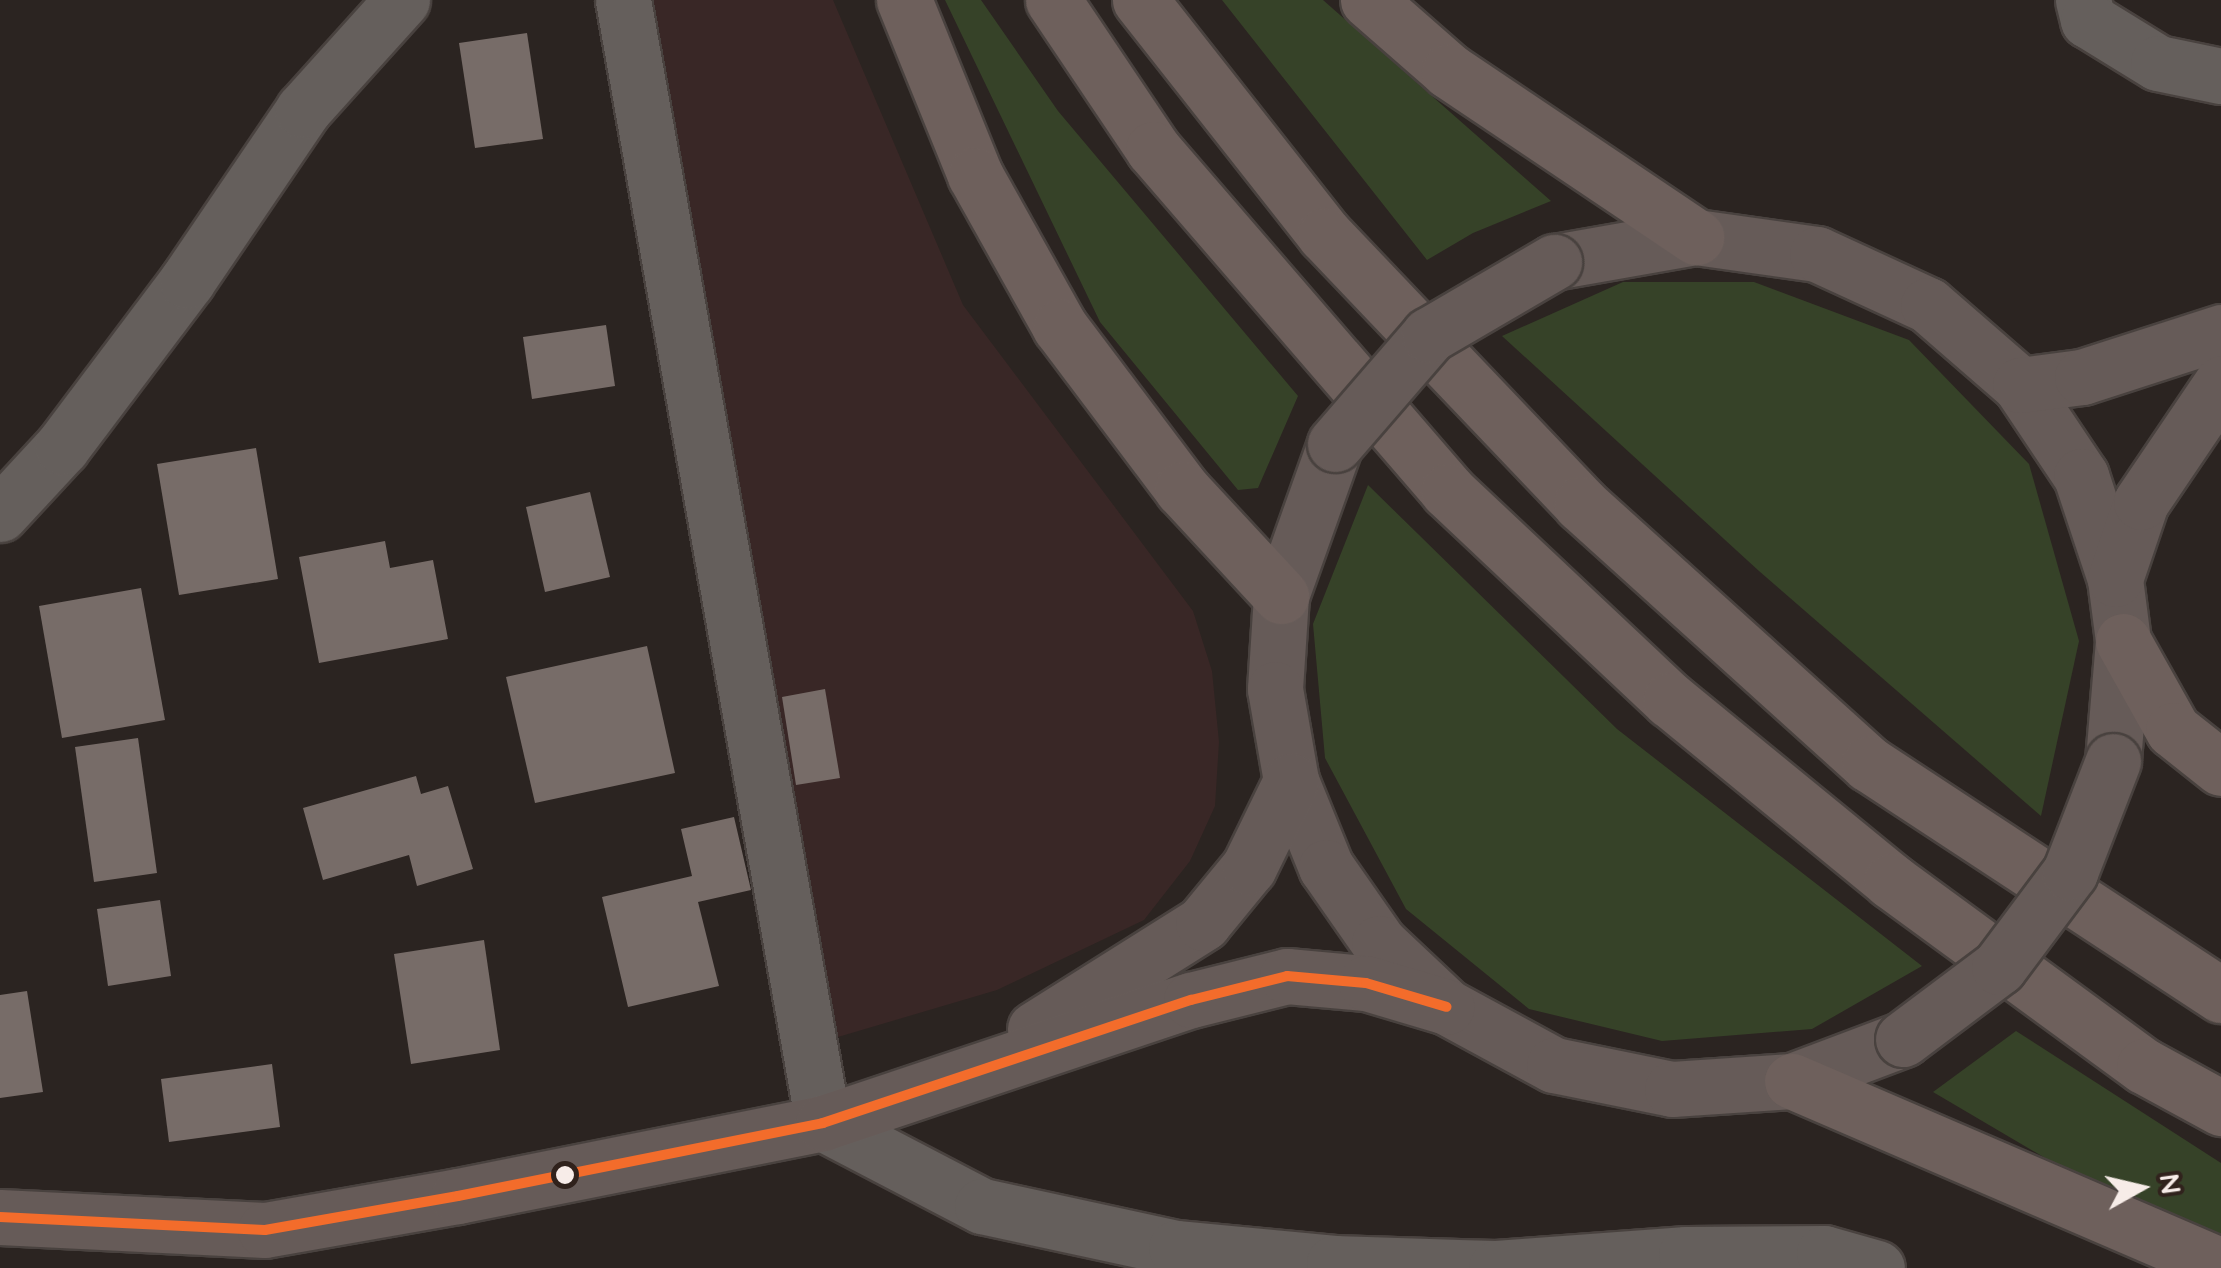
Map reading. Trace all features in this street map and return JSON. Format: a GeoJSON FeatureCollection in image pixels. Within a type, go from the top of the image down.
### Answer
{"type":"FeatureCollection","features":[{"type":"Feature","properties":{"kind":"highway"},"geometry":{"type":"LineString","coordinates":[[904,0],[975,175],[1060,327],[1182,489],[1280,596]]}},
{"type":"Feature","properties":{"kind":"highway"},"geometry":{"type":"LineString","coordinates":[[1053,0],[1154,149],[1448,491],[1670,700],[1890,881],[2144,1066],[2221,1108]]}},
{"type":"Feature","properties":{"kind":"highway"},"geometry":{"type":"LineString","coordinates":[[1140,0],[1325,235],[1581,504],[1869,764],[2221,994]]}},
{"type":"Feature","properties":{"kind":"highway"},"geometry":{"type":"LineString","coordinates":[[1368,0],[1449,71],[1696,237]]}},
{"type":"Feature","properties":{"kind":"highway"},"geometry":{"type":"LineString","coordinates":[[2123,641],[2173,730],[2221,768]]}},
{"type":"Feature","properties":{"kind":"highway"},"geometry":{"type":"LineString","coordinates":[[1792,1081],[2221,1266]]}},
{"type":"Feature","properties":{"kind":"main road"},"geometry":{"type":"LineString","coordinates":[[0,1217],[265,1230],[458,1196],[822,1123],[1191,1000],[1287,976],[1366,984],[1447,1007],[1554,1065],[1672,1090],[1792,1081],[1903,1038],[1999,967],[2070,872],[2113,760],[2123,641],[2114,579],[2081,476],[2020,385],[1928,305],[1817,254],[1696,237],[1554,262],[1428,335],[1335,444],[1280,596],[1275,689],[1291,781],[1326,868],[1379,943],[1447,1007]]}},
{"type":"Feature","properties":{"kind":"main road"},"geometry":{"type":"LineString","coordinates":[[2020,385],[2082,377],[2221,332]]}},
{"type":"Feature","properties":{"kind":"main road"},"geometry":{"type":"LineString","coordinates":[[2114,579],[2141,502],[2221,384]]}},
{"type":"Feature","properties":{"kind":"main road"},"geometry":{"type":"LineString","coordinates":[[961,1075],[1203,923],[1249,867],[1291,781]]}},
{"type":"Feature","properties":{"kind":"street"},"geometry":{"type":"LineString","coordinates":[[0,514],[62,447],[187,281],[303,110],[402,0]]}},
{"type":"Feature","properties":{"kind":"street"},"geometry":{"type":"LineString","coordinates":[[622,0],[822,1123],[982,1206],[1176,1248],[1334,1263],[1496,1268],[1686,1254],[1824,1252],[1877,1268]]}},
{"type":"Feature","properties":{"kind":"street"},"geometry":{"type":"LineString","coordinates":[[2083,0],[2088,20],[2158,63],[2221,76]]}},
{"type":"Feature","properties":{"kind":"shaded area"},"geometry":{"type":"Polygon","coordinates":[[[653,0],[833,0],[963,305],[1193,611],[1212,671],[1219,742],[1215,806],[1190,861],[1144,920],[997,990],[838,1037],[653,0]]]}},
{"type":"Feature","properties":{"kind":"green space"},"geometry":{"type":"Polygon","coordinates":[[[945,0],[981,0],[1058,111],[1298,396],[1258,488],[1238,490],[1100,322],[945,0]]]}},
{"type":"Feature","properties":{"kind":"green space"},"geometry":{"type":"Polygon","coordinates":[[[1222,0],[1323,0],[1551,201],[1473,233],[1427,260],[1222,0]]]}},
{"type":"Feature","properties":{"kind":"green space"},"geometry":{"type":"Polygon","coordinates":[[[1623,282],[1754,282],[1909,340],[2029,464],[2079,641],[2041,816],[1759,571],[1502,336],[1623,282]]]}},
{"type":"Feature","properties":{"kind":"green space"},"geometry":{"type":"Polygon","coordinates":[[[1368,485],[1617,729],[1922,966],[1812,1029],[1662,1041],[1529,1009],[1406,909],[1325,758],[1313,624],[1368,485]]]}},
{"type":"Feature","properties":{"kind":"green space"},"geometry":{"type":"Polygon","coordinates":[[[2016,1031],[2221,1163],[2221,1248],[2132,1209],[1933,1092],[2016,1031]]]}},
{"type":"Feature","properties":{"kind":"building"},"geometry":{"type":"Polygon","coordinates":[[[527,33],[543,139],[475,148],[459,43],[527,33]]]}},
{"type":"Feature","properties":{"kind":"building"},"geometry":{"type":"Polygon","coordinates":[[[606,325],[615,386],[532,399],[523,337],[606,325]]]}},
{"type":"Feature","properties":{"kind":"building"},"geometry":{"type":"Polygon","coordinates":[[[256,448],[278,579],[179,595],[157,464],[256,448]]]}},
{"type":"Feature","properties":{"kind":"building"},"geometry":{"type":"Polygon","coordinates":[[[590,492],[610,577],[545,592],[526,507],[590,492]]]}},
{"type":"Feature","properties":{"kind":"building"},"geometry":{"type":"Polygon","coordinates":[[[385,541],[390,568],[433,560],[448,639],[319,663],[299,557],[385,541]]]}},
{"type":"Feature","properties":{"kind":"building"},"geometry":{"type":"Polygon","coordinates":[[[141,588],[165,720],[62,738],[39,606],[141,588]]]}},
{"type":"Feature","properties":{"kind":"building"},"geometry":{"type":"Polygon","coordinates":[[[647,646],[675,773],[535,803],[506,677],[647,646]]]}},
{"type":"Feature","properties":{"kind":"building"},"geometry":{"type":"Polygon","coordinates":[[[825,689],[840,778],[796,785],[782,697],[825,689]]]}},
{"type":"Feature","properties":{"kind":"building"},"geometry":{"type":"Polygon","coordinates":[[[138,738],[157,873],[94,882],[75,747],[138,738]]]}},
{"type":"Feature","properties":{"kind":"building"},"geometry":{"type":"Polygon","coordinates":[[[416,776],[421,794],[448,786],[473,869],[417,886],[409,855],[323,880],[303,808],[416,776]]]}},
{"type":"Feature","properties":{"kind":"building"},"geometry":{"type":"Polygon","coordinates":[[[734,817],[751,890],[698,902],[719,986],[628,1007],[602,897],[692,876],[681,829],[734,817]]]}},
{"type":"Feature","properties":{"kind":"building"},"geometry":{"type":"Polygon","coordinates":[[[160,900],[171,976],[108,986],[97,909],[160,900]]]}},
{"type":"Feature","properties":{"kind":"building"},"geometry":{"type":"Polygon","coordinates":[[[484,940],[500,1050],[411,1064],[394,954],[484,940]]]}},
{"type":"Feature","properties":{"kind":"building"},"geometry":{"type":"Polygon","coordinates":[[[27,991],[43,1092],[0,1098],[0,995],[27,991]]]}},
{"type":"Feature","properties":{"kind":"building"},"geometry":{"type":"Polygon","coordinates":[[[272,1064],[280,1127],[169,1142],[161,1079],[272,1064]]]}},
{"type":"Feature","properties":{"kind":"transit line"},"geometry":{"type":"LineString","coordinates":[[0,1217],[265,1230],[458,1196],[823,1123],[1191,1000],[1287,976],[1366,983],[1447,1007]]}}]}
